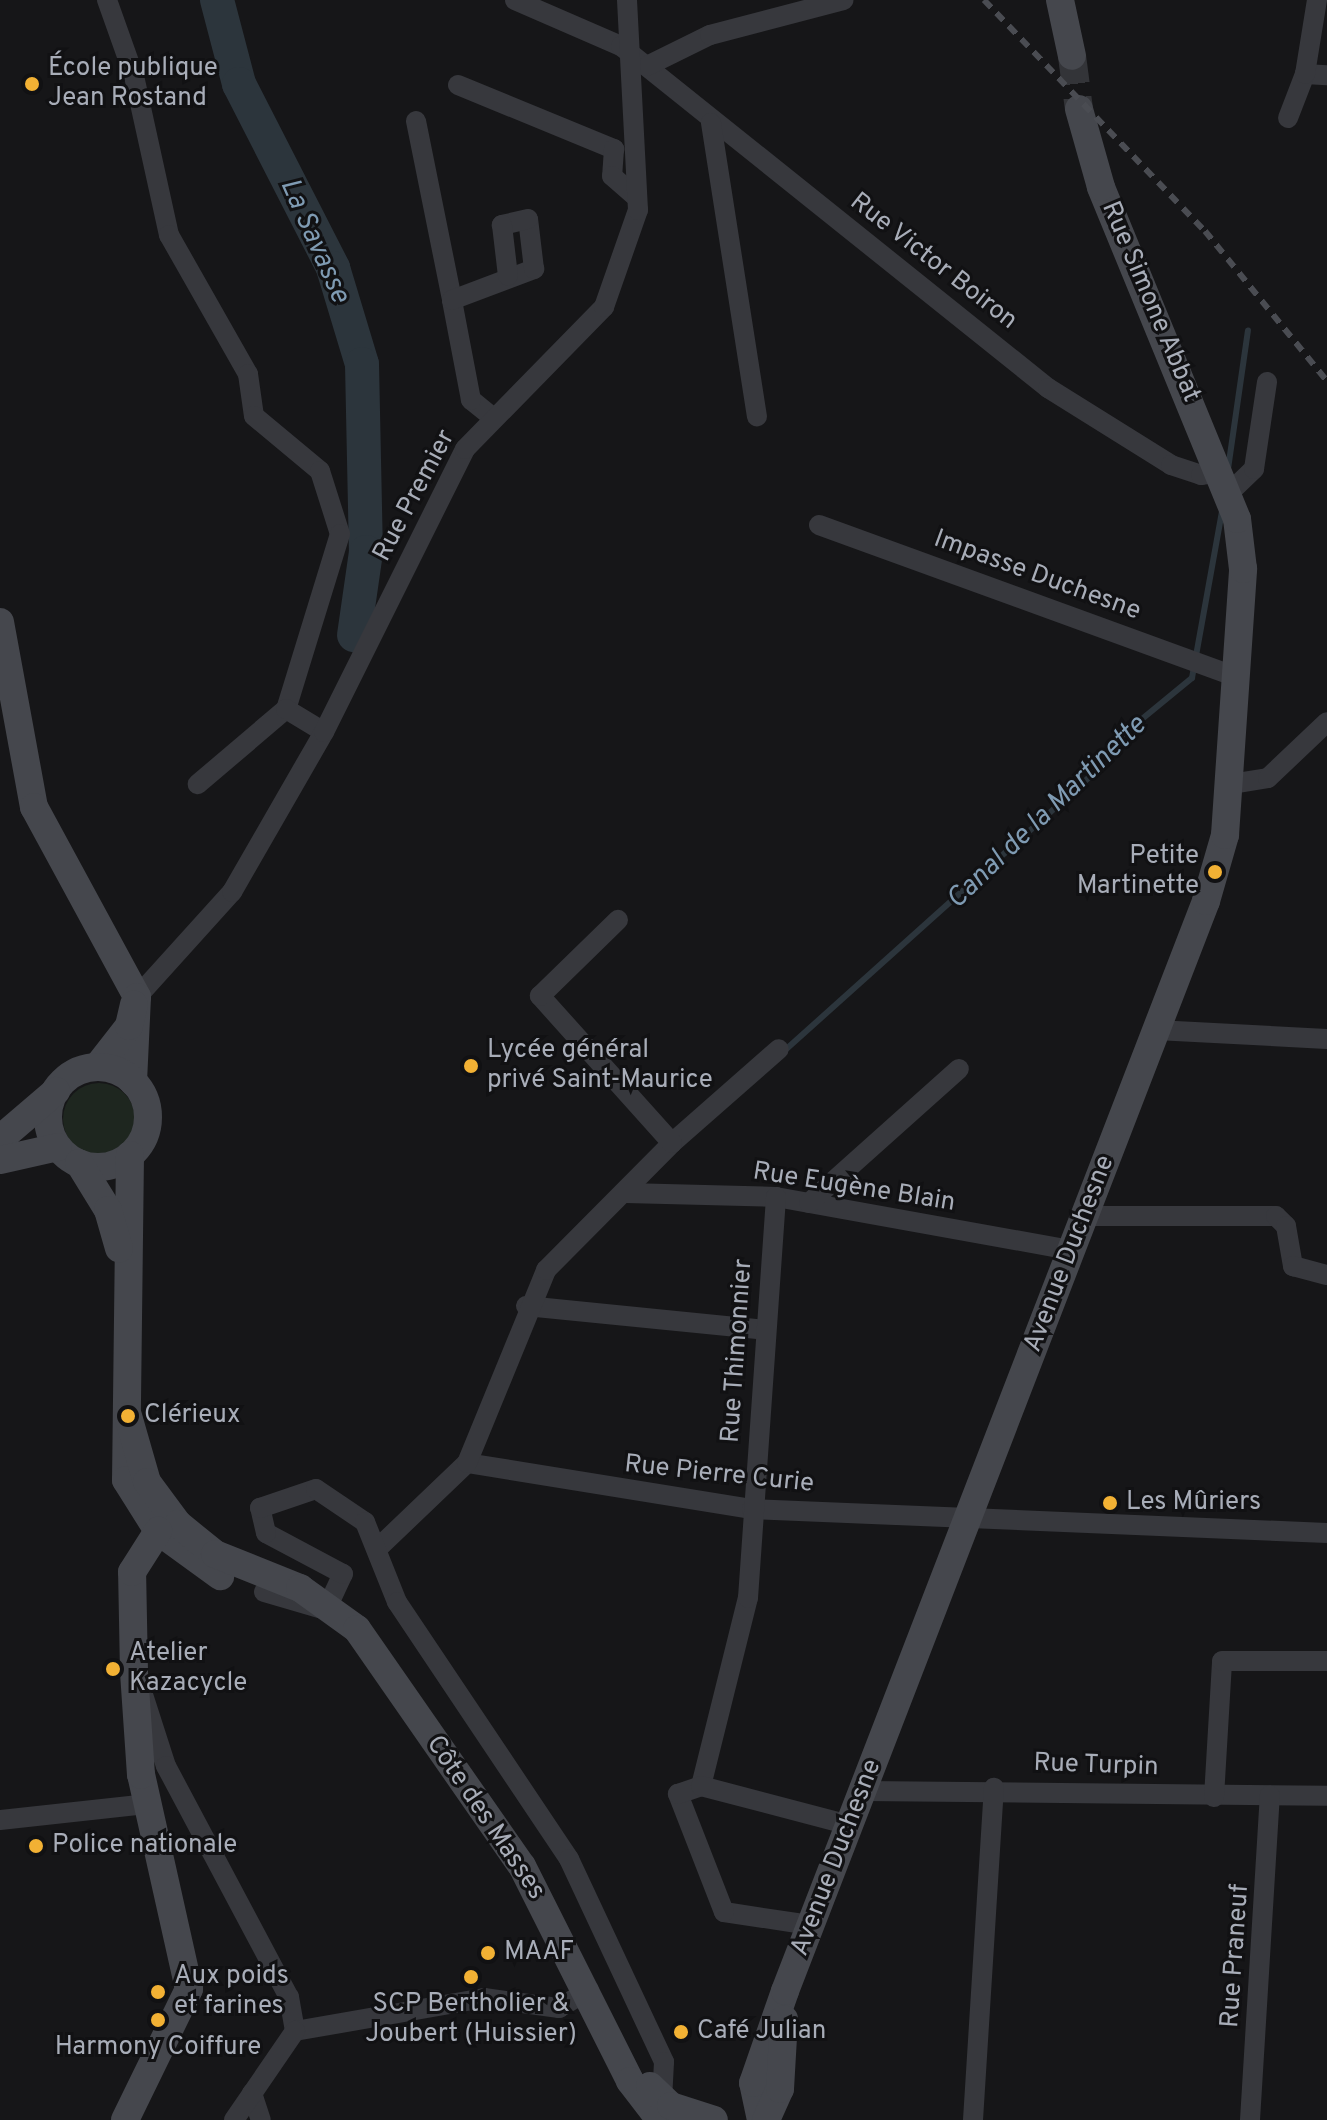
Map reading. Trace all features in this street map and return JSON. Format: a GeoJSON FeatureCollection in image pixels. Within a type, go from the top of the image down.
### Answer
{"type":"FeatureCollection","features":[{"type":"Feature","properties":{"kind":"main road"},"geometry":{"type":"LineString","coordinates":[[1060,0],[1072,56]]}},
{"type":"Feature","properties":{"kind":"main road","name":"Rue Simone Abbat"},"geometry":{"type":"LineString","coordinates":[[1079,109],[1101,187],[1225,483]]}},
{"type":"Feature","properties":{"kind":"main road","name":"Avenue Duchesne"},"geometry":{"type":"LineString","coordinates":[[764,2120],[781,2082],[785,1991],[1086,1216],[1215,872],[1231,784],[1243,569],[1225,483]]}},
{"type":"Feature","properties":{"kind":"main road"},"geometry":{"type":"LineString","coordinates":[[0,622],[34,807],[137,997],[133,1082],[147,1126],[130,1155],[125,1273],[128,1416],[147,1482],[168,1528],[132,1572],[134,1672],[148,1804],[189,1989],[125,2120]]}},
{"type":"Feature","properties":{"kind":"main road"},"geometry":{"type":"LineString","coordinates":[[97,1067],[129,1026],[137,997]]}},
{"type":"Feature","properties":{"kind":"main road"},"geometry":{"type":"LineString","coordinates":[[0,1139],[74,1073],[97,1067],[133,1082]]}},
{"type":"Feature","properties":{"kind":"main road"},"geometry":{"type":"LineString","coordinates":[[56,1091],[48,1119],[68,1155],[108,1210],[125,1273]]}},
{"type":"Feature","properties":{"kind":"main road"},"geometry":{"type":"LineString","coordinates":[[0,1160],[68,1155],[105,1167],[130,1155]]}},
{"type":"Feature","properties":{"kind":"main road","name":"Côte des Masses"},"geometry":{"type":"LineString","coordinates":[[168,1528],[210,1572],[264,1592],[323,1621],[389,1680]]}},
{"type":"Feature","properties":{"kind":"main road","name":"Côte des Masses"},"geometry":{"type":"LineString","coordinates":[[168,1528],[215,1554],[329,1606],[357,1629],[389,1680],[522,1866],[617,2047],[672,2113]]}},
{"type":"Feature","properties":{"kind":"main road"},"geometry":{"type":"LineString","coordinates":[[672,2113],[714,2120]]}},
{"type":"Feature","properties":{"kind":"street"},"geometry":{"type":"LineString","coordinates":[[107,0],[134,76],[169,235],[248,374],[254,416],[320,471],[334,505],[340,534],[286,709],[198,784]]}},
{"type":"Feature","properties":{"kind":"street","name":"Rue Victor Boiron"},"geometry":{"type":"LineString","coordinates":[[515,0],[638,61],[711,123],[1048,388],[1171,465],[1225,483]]}},
{"type":"Feature","properties":{"kind":"street","name":"Rue Premier"},"geometry":{"type":"LineString","coordinates":[[137,997],[232,892],[324,732],[465,449],[491,416],[604,307],[638,210],[635,196],[638,61],[627,0]]}},
{"type":"Feature","properties":{"kind":"street"},"geometry":{"type":"LineString","coordinates":[[638,61],[710,35],[843,0]]}},
{"type":"Feature","properties":{"kind":"street"},"geometry":{"type":"LineString","coordinates":[[1288,118],[1305,74],[1317,0]]}},
{"type":"Feature","properties":{"kind":"street"},"geometry":{"type":"LineString","coordinates":[[1305,74],[1327,75]]}},
{"type":"Feature","properties":{"kind":"street"},"geometry":{"type":"LineString","coordinates":[[458,85],[614,149],[612,176],[635,196]]}},
{"type":"Feature","properties":{"kind":"street"},"geometry":{"type":"LineString","coordinates":[[416,121],[471,400],[491,416]]}},
{"type":"Feature","properties":{"kind":"street"},"geometry":{"type":"LineString","coordinates":[[711,123],[757,416]]}},
{"type":"Feature","properties":{"kind":"street"},"geometry":{"type":"LineString","coordinates":[[452,300],[508,276]]}},
{"type":"Feature","properties":{"kind":"street"},"geometry":{"type":"LineString","coordinates":[[1225,483],[1254,469],[1267,382]]}},
{"type":"Feature","properties":{"kind":"street","name":"Impasse Duchesne"},"geometry":{"type":"LineString","coordinates":[[819,525],[1236,677]]}},
{"type":"Feature","properties":{"kind":"street"},"geometry":{"type":"LineString","coordinates":[[286,709],[324,732]]}},
{"type":"Feature","properties":{"kind":"street"},"geometry":{"type":"LineString","coordinates":[[1231,784],[1268,778],[1327,722]]}},
{"type":"Feature","properties":{"kind":"street"},"geometry":{"type":"LineString","coordinates":[[618,920],[540,996],[672,1143]]}},
{"type":"Feature","properties":{"kind":"street"},"geometry":{"type":"LineString","coordinates":[[1156,1030],[1327,1039]]}},
{"type":"Feature","properties":{"kind":"street"},"geometry":{"type":"LineString","coordinates":[[377,1549],[467,1463],[526,1306],[546,1270],[626,1193],[672,1143],[779,1049]]}},
{"type":"Feature","properties":{"kind":"street"},"geometry":{"type":"LineString","coordinates":[[809,1203],[959,1069]]}},
{"type":"Feature","properties":{"kind":"street","name":"Rue Eugène Blain"},"geometry":{"type":"LineString","coordinates":[[626,1193],[776,1197],[1072,1250]]}},
{"type":"Feature","properties":{"kind":"street","name":"Rue Thimonnier"},"geometry":{"type":"LineString","coordinates":[[701,1786],[742,1635],[776,1197]]}},
{"type":"Feature","properties":{"kind":"street"},"geometry":{"type":"LineString","coordinates":[[1086,1216],[1276,1216],[1286,1226],[1293,1266],[1327,1275]]}},
{"type":"Feature","properties":{"kind":"street"},"geometry":{"type":"LineString","coordinates":[[526,1306],[766,1330]]}},
{"type":"Feature","properties":{"kind":"street","name":"Rue Pierre Curie"},"geometry":{"type":"LineString","coordinates":[[467,1463],[752,1509],[1327,1533]]}},
{"type":"Feature","properties":{"kind":"street"},"geometry":{"type":"LineString","coordinates":[[264,1592],[329,1606],[343,1574],[266,1533],[260,1508],[316,1489],[365,1522],[397,1602],[569,1859],[664,2062],[672,2113]]}},
{"type":"Feature","properties":{"kind":"street"},"geometry":{"type":"LineString","coordinates":[[1214,1797],[1222,1661],[1327,1661]]}},
{"type":"Feature","properties":{"kind":"street"},"geometry":{"type":"LineString","coordinates":[[134,1672],[150,1700],[166,1766],[276,1971],[295,2031]]}},
{"type":"Feature","properties":{"kind":"street"},"geometry":{"type":"LineString","coordinates":[[810,1925],[724,1912],[716,1903],[678,1794],[701,1786],[850,1825]]}},
{"type":"Feature","properties":{"kind":"street"},"geometry":{"type":"LineString","coordinates":[[973,2120],[994,1788]]}},
{"type":"Feature","properties":{"kind":"street","name":"Rue Turpin"},"geometry":{"type":"LineString","coordinates":[[864,1791],[994,1788],[1214,1797],[1327,1796]]}},
{"type":"Feature","properties":{"kind":"street","name":"Rue Praneuf"},"geometry":{"type":"LineString","coordinates":[[1250,2120],[1270,1796]]}},
{"type":"Feature","properties":{"kind":"street"},"geometry":{"type":"LineString","coordinates":[[0,1820],[148,1804]]}},
{"type":"Feature","properties":{"kind":"street"},"geometry":{"type":"LineString","coordinates":[[234,2120],[295,2031],[484,1998],[559,2008],[589,1990]]}},
{"type":"Feature","properties":{"kind":"street"},"geometry":{"type":"LineString","coordinates":[[252,2093],[261,2120]]}},
{"type":"Feature","properties":{"kind":"shaded area"},"geometry":{"type":"Polygon","coordinates":[[[99,1083],[119,1089],[129,1099],[135,1119],[129,1139],[119,1149],[99,1155],[79,1149],[69,1139],[63,1119],[69,1099],[79,1089],[99,1083]]]}},
{"type":"Feature","properties":{"kind":"waterway","name":"La Savasse"},"geometry":{"type":"LineString","coordinates":[[217,0],[239,84],[333,268],[362,364],[366,552],[354,635]]}},
{"type":"Feature","properties":{"kind":"waterway","name":"Canal de la Martinette"},"geometry":{"type":"LineString","coordinates":[[1228,469],[1248,330]]}},
{"type":"Feature","properties":{"kind":"waterway","name":"Canal de la Martinette"},"geometry":{"type":"LineString","coordinates":[[783,1052],[1091,776],[1114,742],[1192,678],[1222,512]]}},
{"type":"Feature","properties":{"kind":"tunnel"},"geometry":{"type":"LineString","coordinates":[[1072,56],[1079,109]]}},
{"type":"Feature","properties":{"kind":"railway"},"geometry":{"type":"LineString","coordinates":[[984,0],[1205,231],[1327,381]]}},
{"type":"Feature","properties":{"kind":"place","name":"École publique Jean Rostand"},"geometry":{"type":"Point","coordinates":[32,84]}},
{"type":"Feature","properties":{"kind":"place","name":"Petite Martinette"},"geometry":{"type":"Point","coordinates":[1215,872]}},
{"type":"Feature","properties":{"kind":"place","name":"Lycée général privé Saint-Maurice"},"geometry":{"type":"Point","coordinates":[471,1066]}},
{"type":"Feature","properties":{"kind":"place","name":"Clérieux"},"geometry":{"type":"Point","coordinates":[128,1416]}},
{"type":"Feature","properties":{"kind":"place","name":"Les Mûriers"},"geometry":{"type":"Point","coordinates":[1110,1503]}},
{"type":"Feature","properties":{"kind":"place","name":"Atelier Kazacycle"},"geometry":{"type":"Point","coordinates":[113,1669]}},
{"type":"Feature","properties":{"kind":"place","name":"Police nationale"},"geometry":{"type":"Point","coordinates":[36,1846]}},
{"type":"Feature","properties":{"kind":"place","name":"MAAF"},"geometry":{"type":"Point","coordinates":[488,1953]}},
{"type":"Feature","properties":{"kind":"place","name":"SCP Bertholier & Joubert (Huissier)"},"geometry":{"type":"Point","coordinates":[471,1977]}},
{"type":"Feature","properties":{"kind":"place","name":"Aux poids et farines"},"geometry":{"type":"Point","coordinates":[158,1992]}},
{"type":"Feature","properties":{"kind":"place","name":"Harmony Coiffure"},"geometry":{"type":"Point","coordinates":[158,2020]}},
{"type":"Feature","properties":{"kind":"place","name":"Café Julian"},"geometry":{"type":"Point","coordinates":[681,2032]}}]}
